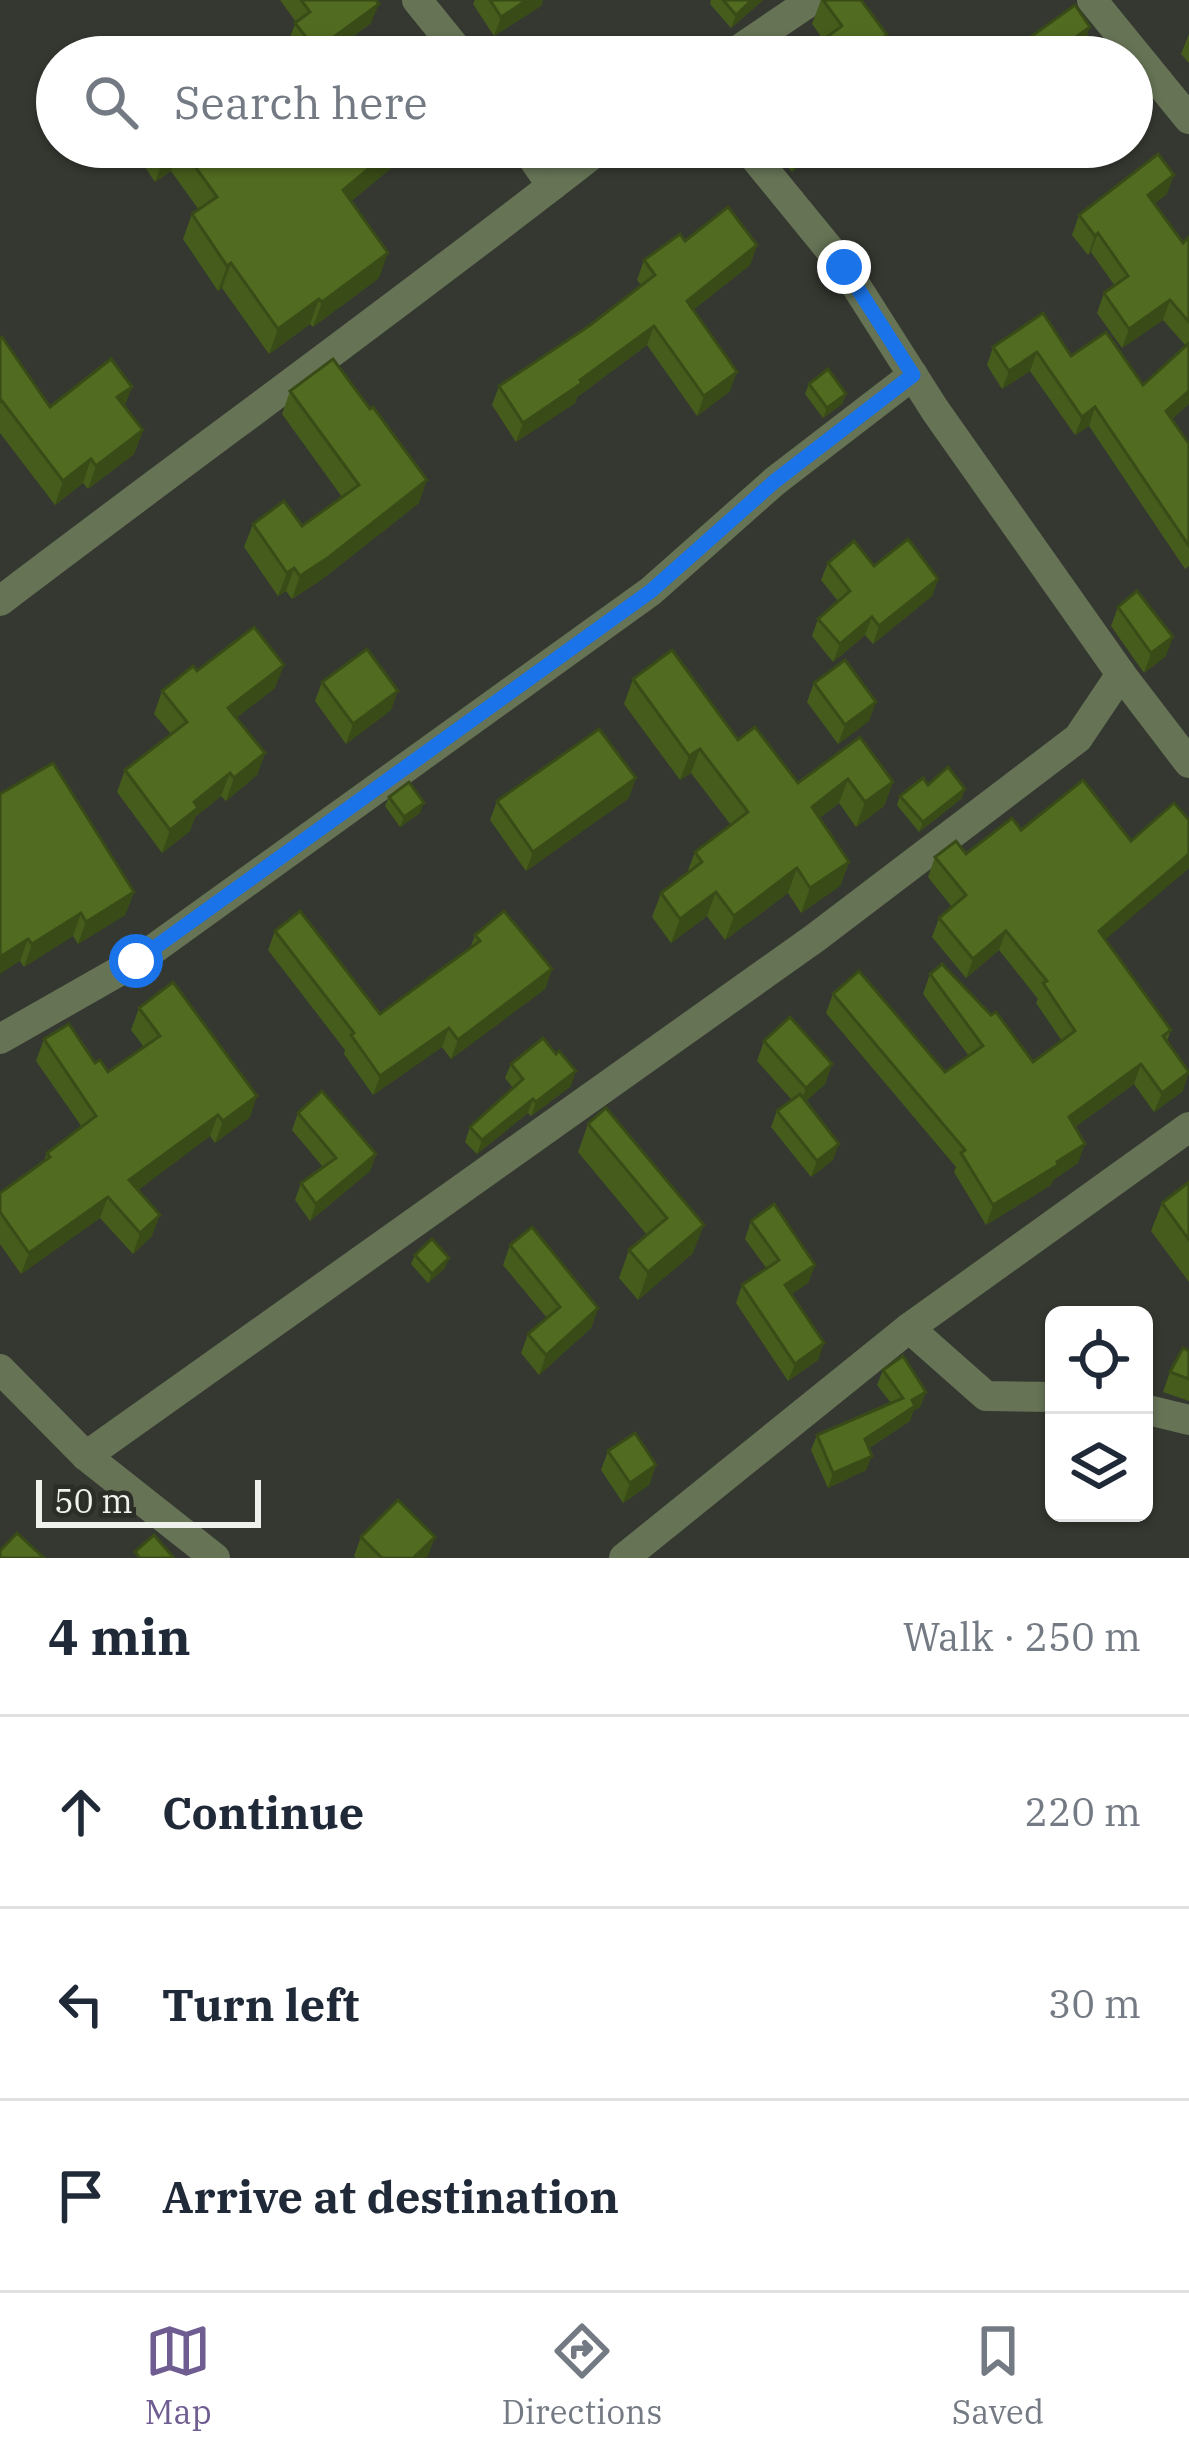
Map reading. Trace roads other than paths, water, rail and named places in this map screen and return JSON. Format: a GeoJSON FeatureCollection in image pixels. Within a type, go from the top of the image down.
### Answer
{"type":"FeatureCollection","features":[{"type":"Feature","properties":{"kind":"street"},"geometry":{"type":"LineString","coordinates":[[417,0],[446,36]]}},
{"type":"Feature","properties":{"kind":"street"},"geometry":{"type":"LineString","coordinates":[[759,36],[812,0]]}},
{"type":"Feature","properties":{"kind":"street"},"geometry":{"type":"LineString","coordinates":[[1092,0],[1121,36]]}},
{"type":"Feature","properties":{"kind":"street"},"geometry":{"type":"LineString","coordinates":[[1153,75],[1189,119]]}},
{"type":"Feature","properties":{"kind":"street"},"geometry":{"type":"LineString","coordinates":[[540,168],[552,186]]}},
{"type":"Feature","properties":{"kind":"street"},"geometry":{"type":"LineString","coordinates":[[0,601],[575,168]]}},
{"type":"Feature","properties":{"kind":"street"},"geometry":{"type":"LineString","coordinates":[[763,168],[844,267],[913,375],[1121,674],[1189,763]]}},
{"type":"Feature","properties":{"kind":"street"},"geometry":{"type":"LineString","coordinates":[[0,1039],[136,961],[633,604],[775,481],[913,375]]}},
{"type":"Feature","properties":{"kind":"street"},"geometry":{"type":"LineString","coordinates":[[86,1456],[815,938],[1078,738],[1121,674]]}},
{"type":"Feature","properties":{"kind":"street"},"geometry":{"type":"LineString","coordinates":[[624,1558],[909,1328],[1189,1127]]}},
{"type":"Feature","properties":{"kind":"street"},"geometry":{"type":"LineString","coordinates":[[909,1328],[986,1396],[1045,1397]]}},
{"type":"Feature","properties":{"kind":"street"},"geometry":{"type":"LineString","coordinates":[[0,1370],[86,1456],[215,1558]]}},
{"type":"Feature","properties":{"kind":"street"},"geometry":{"type":"LineString","coordinates":[[1153,1411],[1189,1420]]}}]}
